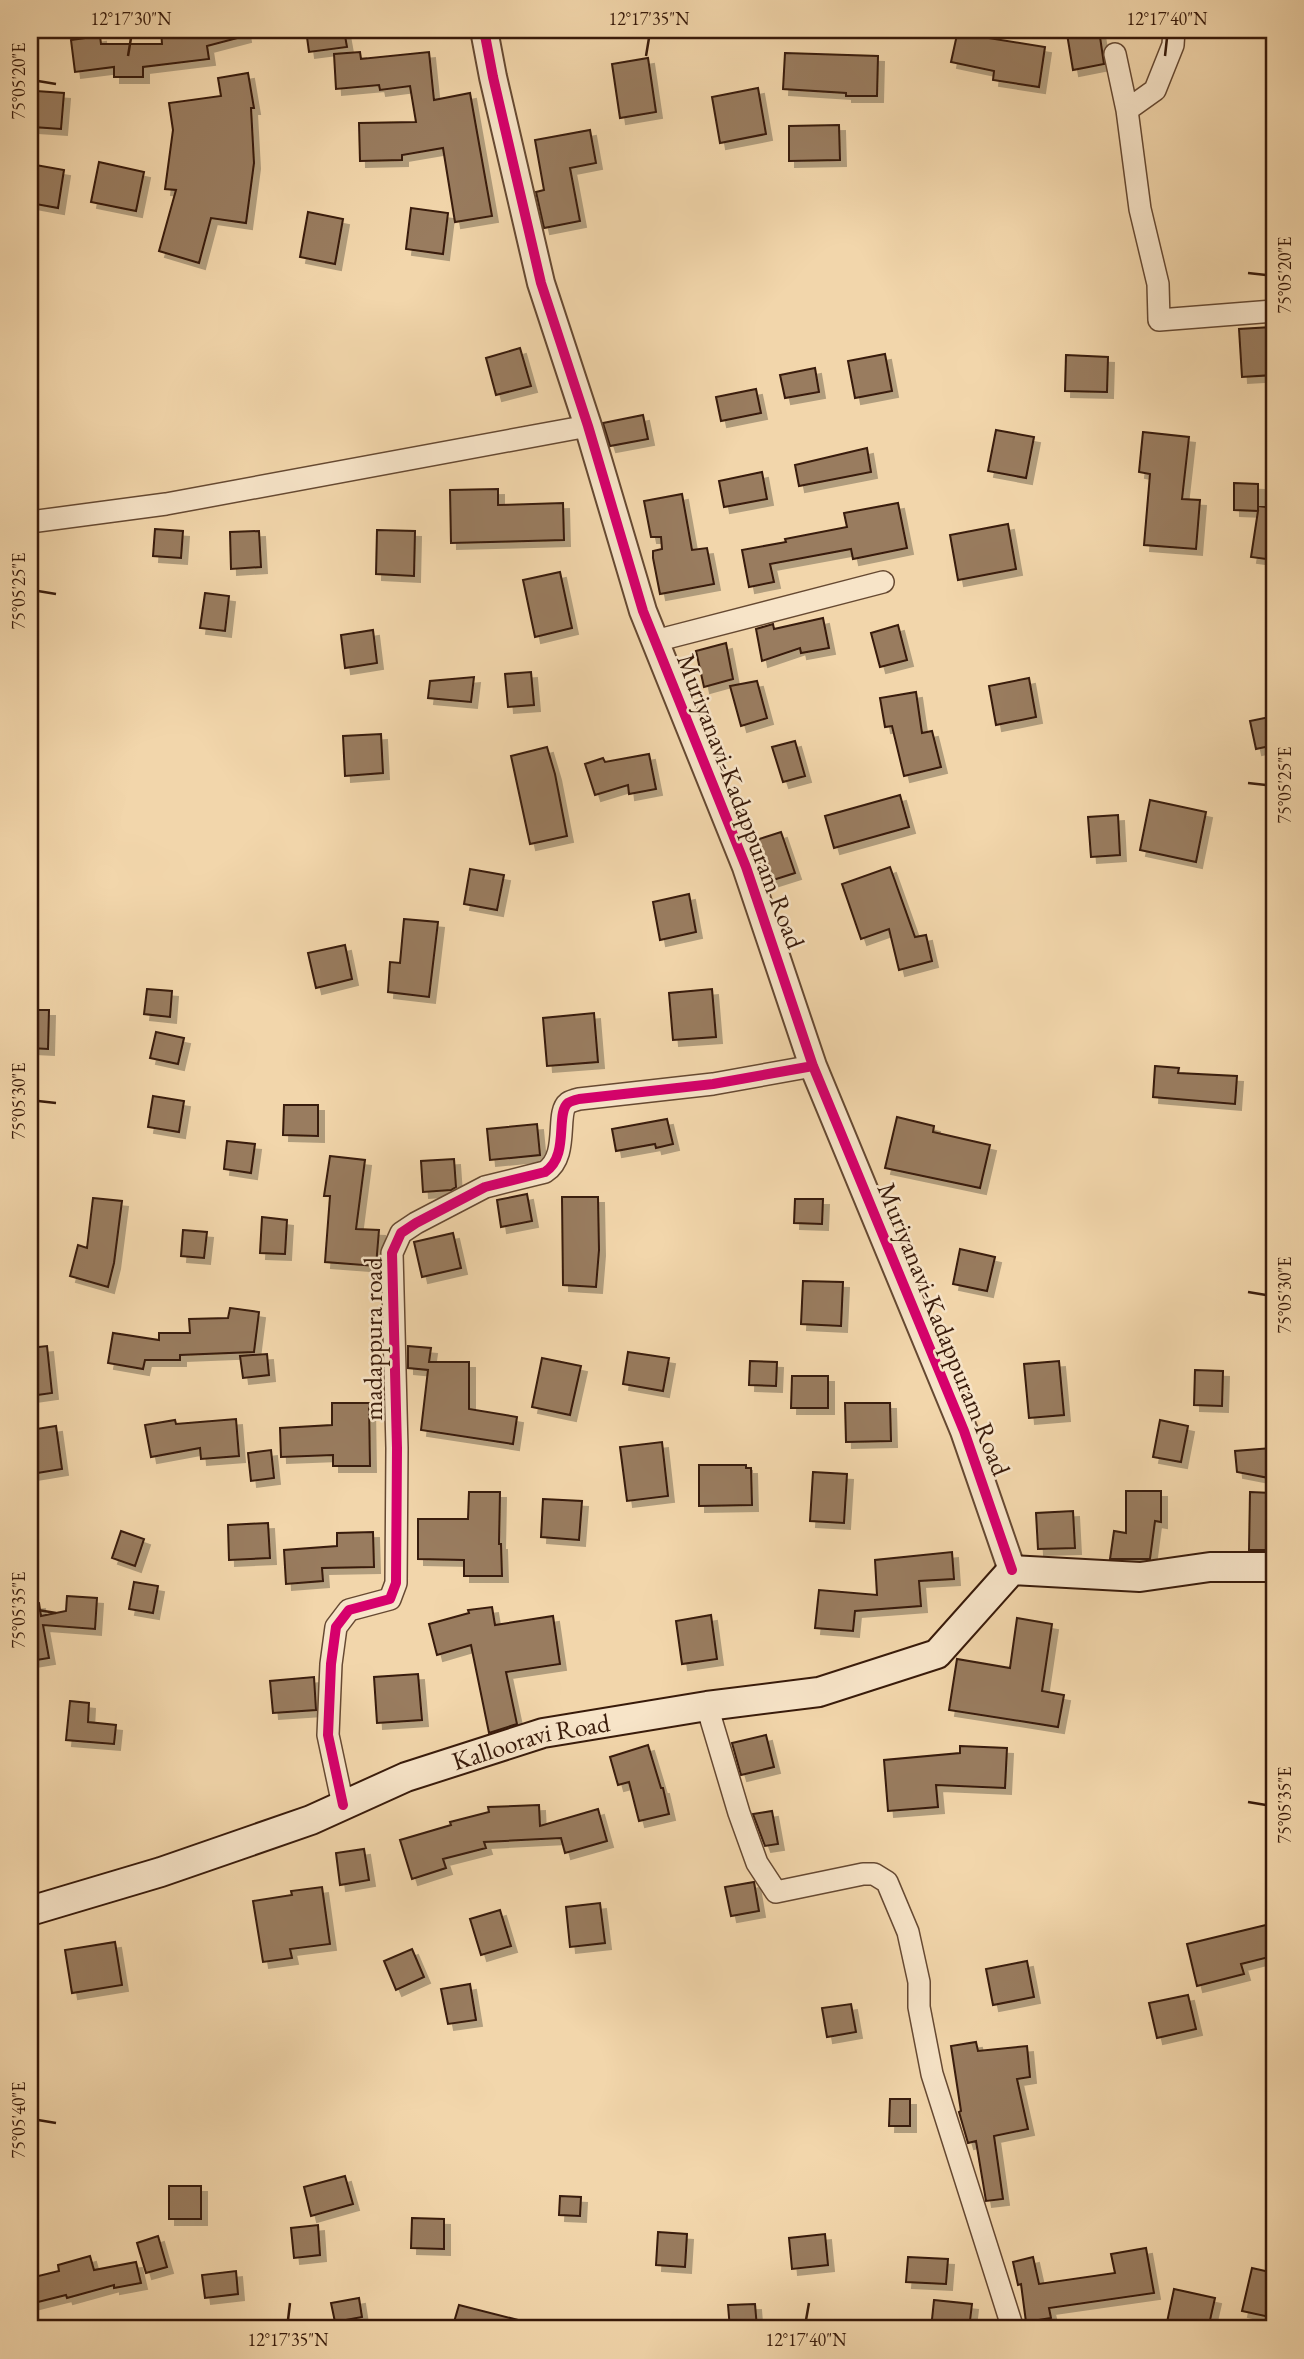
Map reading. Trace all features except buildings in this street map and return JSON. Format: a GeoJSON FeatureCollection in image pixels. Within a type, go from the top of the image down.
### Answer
{"type":"FeatureCollection","features":[{"type":"Feature","properties":{"kind":"main road"},"geometry":{"type":"LineString","coordinates":[[1012,1570],[1140,1577],[1210,1567],[1274,1567]]}},
{"type":"Feature","properties":{"kind":"main road","name":"Kallooravi Road"},"geometry":{"type":"LineString","coordinates":[[30,1911],[161,1872],[311,1820],[406,1777],[543,1733],[707,1706],[819,1692],[937,1654],[1012,1570]]}},
{"type":"Feature","properties":{"kind":"street","name":"Muriyanavi-Kadappuram Road"},"geometry":{"type":"LineString","coordinates":[[484,30],[541,283],[588,426],[643,611],[746,867],[813,1066],[964,1430],[1012,1570]]}},
{"type":"Feature","properties":{"kind":"street"},"geometry":{"type":"LineString","coordinates":[[1127,110],[1155,90],[1173,46],[1174,30]]}},
{"type":"Feature","properties":{"kind":"street"},"geometry":{"type":"LineString","coordinates":[[1115,54],[1127,110],[1140,209],[1158,284],[1159,320],[1274,311]]}},
{"type":"Feature","properties":{"kind":"street"},"geometry":{"type":"LineString","coordinates":[[30,522],[166,504],[588,426]]}},
{"type":"Feature","properties":{"kind":"street"},"geometry":{"type":"LineString","coordinates":[[655,641],[883,582]]}},
{"type":"Feature","properties":{"kind":"street","name":"madappura road"},"geometry":{"type":"LineString","coordinates":[[343,1805],[328,1735],[331,1664],[336,1627],[349,1609],[390,1599],[396,1583],[397,1448],[392,1253],[401,1233],[485,1187],[545,1172],[552,1167],[561,1142],[564,1109],[568,1103],[579,1099],[713,1084],[813,1066]]}},
{"type":"Feature","properties":{"kind":"street"},"geometry":{"type":"LineString","coordinates":[[707,1706],[757,1863],[776,1892],[863,1874],[874,1874],[887,1881],[908,1931],[919,1982],[919,2007],[932,2074],[1013,2329]]}},
{"type":"Feature","properties":{"kind":"cycle path"},"geometry":{"type":"LineString","coordinates":[[484,30],[541,283],[588,426],[643,611],[746,867],[813,1066],[964,1431],[1012,1570]]}},
{"type":"Feature","properties":{"kind":"cycle path"},"geometry":{"type":"LineString","coordinates":[[343,1805],[328,1735],[331,1664],[336,1627],[349,1610],[390,1599],[396,1583],[397,1448],[392,1253],[401,1233],[485,1187],[545,1172],[553,1165],[557,1156],[564,1108],[572,1101],[713,1084],[813,1066]]}}]}
